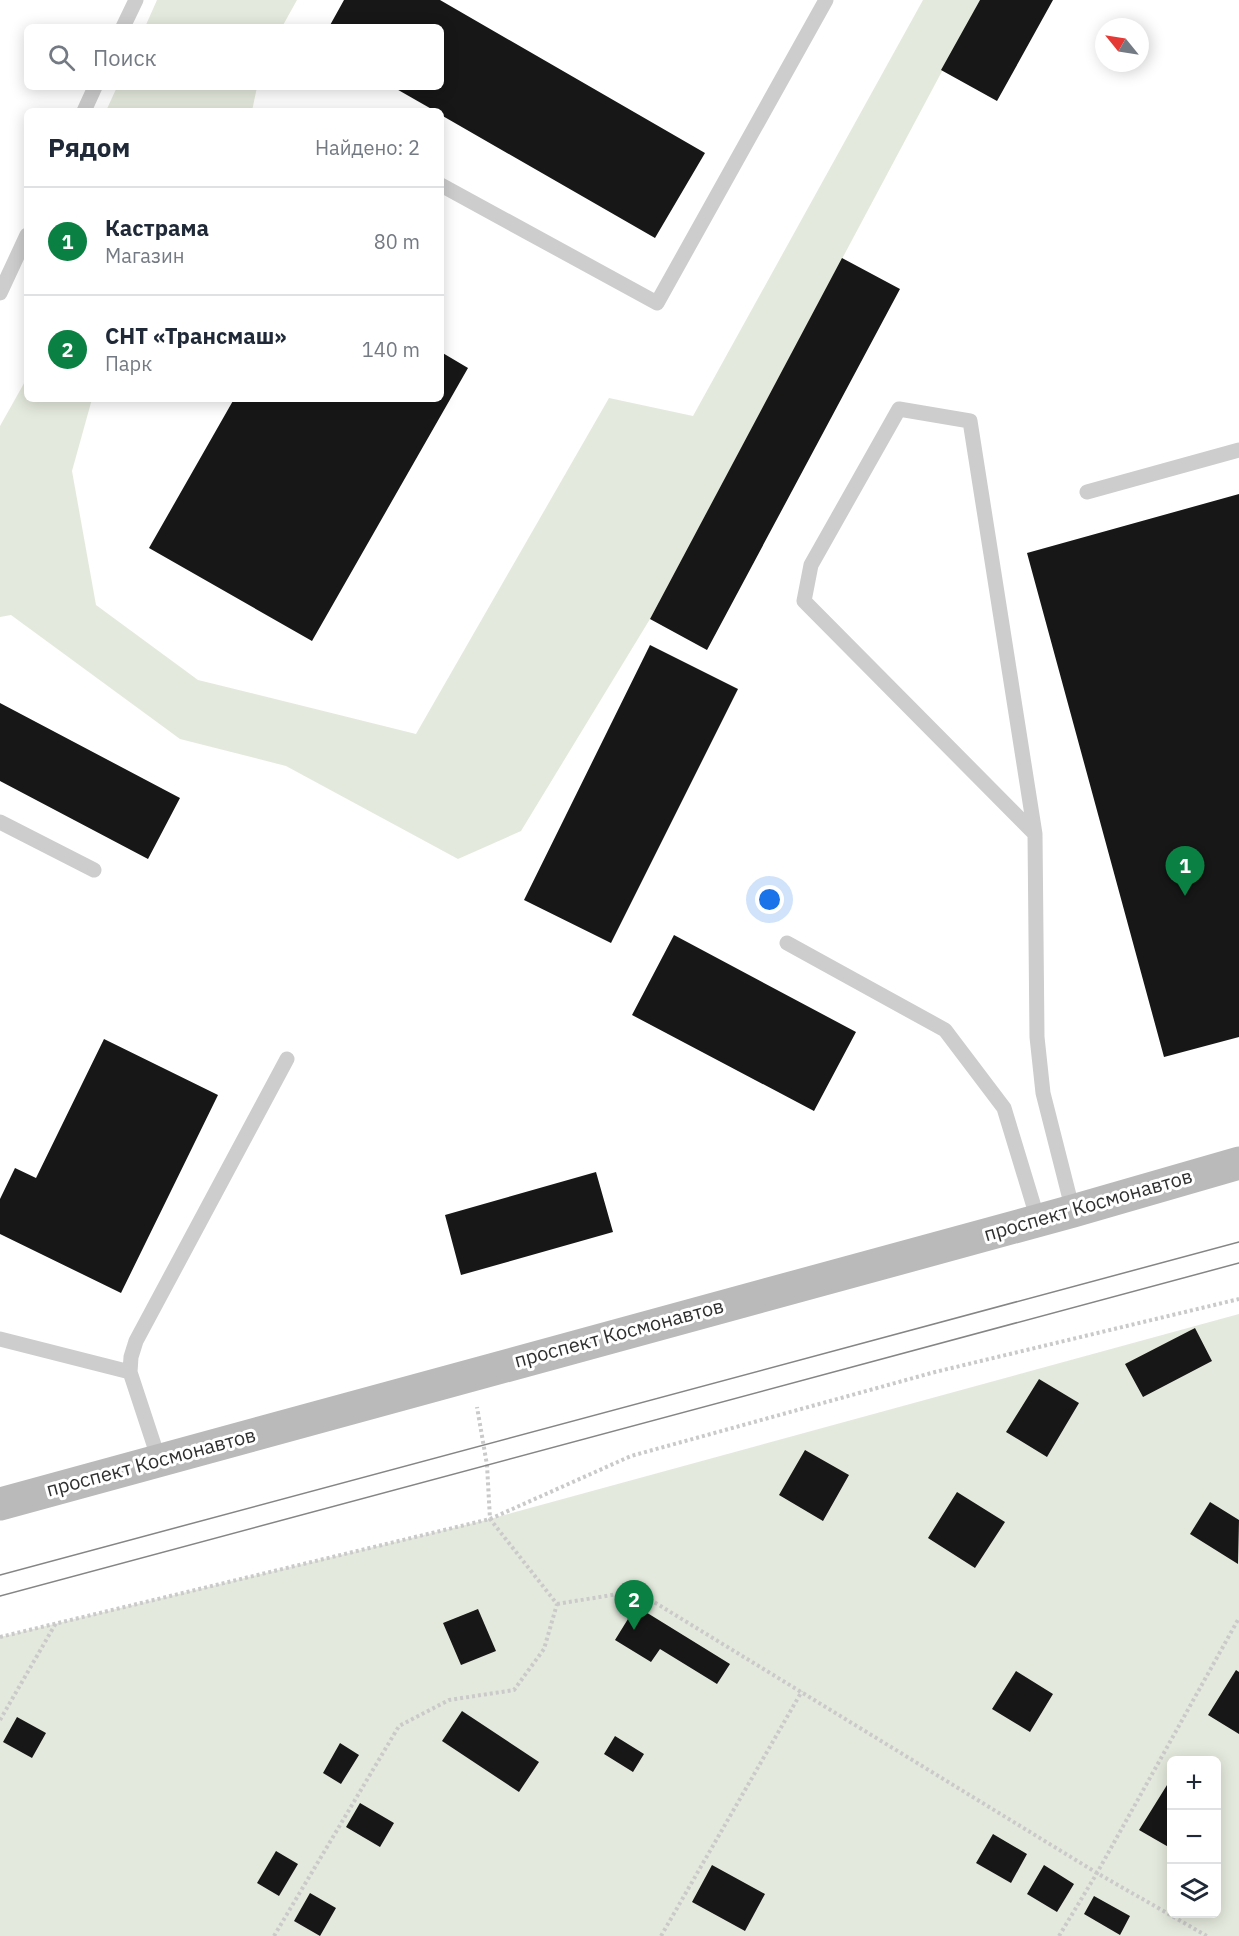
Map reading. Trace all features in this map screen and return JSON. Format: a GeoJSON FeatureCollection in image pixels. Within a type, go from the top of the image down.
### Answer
{"type":"FeatureCollection","features":[{"type":"Feature","properties":{"kind":"main road","name":"проспект Космонавтов"},"geometry":{"type":"LineString","coordinates":[[0,1504],[1072,1211],[1239,1163]]}},
{"type":"Feature","properties":{"kind":"lane"},"geometry":{"type":"LineString","coordinates":[[124,24],[136,0]]}},
{"type":"Feature","properties":{"kind":"lane"},"geometry":{"type":"LineString","coordinates":[[444,187],[657,303],[826,0]]}},
{"type":"Feature","properties":{"kind":"lane"},"geometry":{"type":"LineString","coordinates":[[85,108],[94,90]]}},
{"type":"Feature","properties":{"kind":"lane"},"geometry":{"type":"LineString","coordinates":[[0,293],[24,241]]}},
{"type":"Feature","properties":{"kind":"lane"},"geometry":{"type":"LineString","coordinates":[[1035,834],[804,601],[811,565],[899,409],[970,421],[1035,834],[1036,1037],[1043,1094],[1072,1211]]}},
{"type":"Feature","properties":{"kind":"lane"},"geometry":{"type":"LineString","coordinates":[[1088,492],[1239,450]]}},
{"type":"Feature","properties":{"kind":"lane"},"geometry":{"type":"LineString","coordinates":[[0,822],[94,870]]}},
{"type":"Feature","properties":{"kind":"lane"},"geometry":{"type":"LineString","coordinates":[[787,943],[945,1030],[1004,1108],[1038,1220]]}},
{"type":"Feature","properties":{"kind":"lane"},"geometry":{"type":"LineString","coordinates":[[159,1460],[130,1372],[131,1357],[136,1341],[287,1059]]}},
{"type":"Feature","properties":{"kind":"lane"},"geometry":{"type":"LineString","coordinates":[[0,1339],[130,1372]]}},
{"type":"Feature","properties":{"kind":"path"},"geometry":{"type":"LineString","coordinates":[[0,1636],[490,1519],[632,1456],[935,1372],[1239,1299]]}},
{"type":"Feature","properties":{"kind":"path"},"geometry":{"type":"LineString","coordinates":[[471,1374],[487,1465],[490,1519],[557,1604]]}},
{"type":"Feature","properties":{"kind":"path"},"geometry":{"type":"LineString","coordinates":[[557,1604],[636,1591],[1097,1873],[1207,1936]]}},
{"type":"Feature","properties":{"kind":"path"},"geometry":{"type":"LineString","coordinates":[[274,1936],[399,1726],[449,1700],[514,1690],[544,1649],[557,1604]]}},
{"type":"Feature","properties":{"kind":"path"},"geometry":{"type":"LineString","coordinates":[[1059,1936],[1097,1873],[1239,1618]]}},
{"type":"Feature","properties":{"kind":"path"},"geometry":{"type":"LineString","coordinates":[[0,1720],[56,1623]]}},
{"type":"Feature","properties":{"kind":"path"},"geometry":{"type":"LineString","coordinates":[[661,1936],[802,1691]]}},
{"type":"Feature","properties":{"kind":"shaded area"},"geometry":{"type":"Polygon","coordinates":[[[157,0],[297,0],[284,24],[146,24],[157,0]]]}},
{"type":"Feature","properties":{"kind":"shaded area"},"geometry":{"type":"Polygon","coordinates":[[[923,0],[980,0],[650,619],[521,831],[458,859],[286,766],[180,739],[11,615],[0,617],[0,426],[24,383],[24,402],[91,402],[72,471],[96,605],[198,680],[416,734],[609,398],[693,416],[923,0]]]}},
{"type":"Feature","properties":{"kind":"shaded area"},"geometry":{"type":"Polygon","coordinates":[[[116,90],[256,90],[253,108],[107,108],[116,90]]]}},
{"type":"Feature","properties":{"kind":"shaded area"},"geometry":{"type":"Polygon","coordinates":[[[1239,1314],[1239,1936],[0,1936],[0,1637],[490,1519],[1239,1314]]]}},
{"type":"Feature","properties":{"kind":"building"},"geometry":{"type":"Polygon","coordinates":[[[344,0],[440,0],[705,153],[655,238],[444,117],[444,108],[430,108],[398,90],[444,90],[444,24],[331,24],[344,0]]]}},
{"type":"Feature","properties":{"kind":"building"},"geometry":{"type":"Polygon","coordinates":[[[980,0],[1053,0],[997,101],[941,70],[980,0]]]}},
{"type":"Feature","properties":{"kind":"building"},"geometry":{"type":"Polygon","coordinates":[[[842,258],[900,289],[707,650],[650,619],[842,258]]]}},
{"type":"Feature","properties":{"kind":"building"},"geometry":{"type":"Polygon","coordinates":[[[444,354],[468,368],[312,641],[149,548],[232,402],[444,402],[444,354]]]}},
{"type":"Feature","properties":{"kind":"building"},"geometry":{"type":"Polygon","coordinates":[[[1239,494],[1239,1037],[1164,1057],[1027,553],[1239,494]]]}},
{"type":"Feature","properties":{"kind":"building"},"geometry":{"type":"Polygon","coordinates":[[[650,645],[738,689],[611,943],[524,900],[650,645]]]}},
{"type":"Feature","properties":{"kind":"building"},"geometry":{"type":"Polygon","coordinates":[[[0,703],[180,798],[148,859],[0,781],[0,703]]]}},
{"type":"Feature","properties":{"kind":"building"},"geometry":{"type":"Polygon","coordinates":[[[674,935],[856,1032],[814,1111],[632,1015],[674,935]]]}},
{"type":"Feature","properties":{"kind":"building"},"geometry":{"type":"Polygon","coordinates":[[[104,1039],[218,1095],[121,1293],[0,1234],[0,1199],[15,1168],[36,1178],[104,1039]]]}},
{"type":"Feature","properties":{"kind":"building"},"geometry":{"type":"Polygon","coordinates":[[[596,1172],[613,1232],[461,1275],[445,1215],[596,1172]]]}},
{"type":"Feature","properties":{"kind":"building"},"geometry":{"type":"Polygon","coordinates":[[[1195,1328],[1212,1361],[1143,1397],[1125,1364],[1195,1328]]]}},
{"type":"Feature","properties":{"kind":"building"},"geometry":{"type":"Polygon","coordinates":[[[1039,1379],[1079,1403],[1047,1457],[1006,1432],[1039,1379]]]}},
{"type":"Feature","properties":{"kind":"building"},"geometry":{"type":"Polygon","coordinates":[[[805,1450],[849,1475],[823,1521],[779,1495],[805,1450]]]}},
{"type":"Feature","properties":{"kind":"building"},"geometry":{"type":"Polygon","coordinates":[[[957,1492],[1005,1522],[975,1568],[928,1538],[957,1492]]]}},
{"type":"Feature","properties":{"kind":"building"},"geometry":{"type":"Polygon","coordinates":[[[1210,1502],[1239,1520],[1238,1564],[1190,1534],[1210,1502]]]}},
{"type":"Feature","properties":{"kind":"building"},"geometry":{"type":"Polygon","coordinates":[[[636,1606],[730,1664],[717,1684],[660,1649],[651,1662],[615,1640],[636,1606]]]}},
{"type":"Feature","properties":{"kind":"building"},"geometry":{"type":"Polygon","coordinates":[[[478,1609],[496,1651],[461,1665],[443,1623],[478,1609]]]}},
{"type":"Feature","properties":{"kind":"building"},"geometry":{"type":"Polygon","coordinates":[[[1236,1670],[1239,1672],[1239,1734],[1208,1715],[1236,1670]]]}},
{"type":"Feature","properties":{"kind":"building"},"geometry":{"type":"Polygon","coordinates":[[[1016,1671],[1053,1694],[1030,1732],[992,1709],[1016,1671]]]}},
{"type":"Feature","properties":{"kind":"building"},"geometry":{"type":"Polygon","coordinates":[[[462,1711],[539,1762],[519,1792],[442,1741],[462,1711]]]}},
{"type":"Feature","properties":{"kind":"building"},"geometry":{"type":"Polygon","coordinates":[[[17,1717],[46,1733],[32,1758],[3,1742],[17,1717]]]}},
{"type":"Feature","properties":{"kind":"building"},"geometry":{"type":"Polygon","coordinates":[[[615,1736],[644,1754],[633,1772],[604,1754],[615,1736]]]}},
{"type":"Feature","properties":{"kind":"building"},"geometry":{"type":"Polygon","coordinates":[[[340,1743],[359,1755],[341,1784],[323,1773],[340,1743]]]}},
{"type":"Feature","properties":{"kind":"building"},"geometry":{"type":"Polygon","coordinates":[[[1167,1785],[1167,1846],[1139,1830],[1167,1785]]]}},
{"type":"Feature","properties":{"kind":"building"},"geometry":{"type":"Polygon","coordinates":[[[360,1803],[394,1823],[380,1847],[346,1827],[360,1803]]]}},
{"type":"Feature","properties":{"kind":"building"},"geometry":{"type":"Polygon","coordinates":[[[993,1834],[1027,1854],[1011,1883],[976,1863],[993,1834]]]}},
{"type":"Feature","properties":{"kind":"building"},"geometry":{"type":"Polygon","coordinates":[[[276,1851],[298,1864],[279,1896],[257,1883],[276,1851]]]}},
{"type":"Feature","properties":{"kind":"building"},"geometry":{"type":"Polygon","coordinates":[[[712,1865],[765,1894],[745,1931],[692,1902],[712,1865]]]}},
{"type":"Feature","properties":{"kind":"building"},"geometry":{"type":"Polygon","coordinates":[[[1044,1865],[1074,1884],[1057,1912],[1027,1894],[1044,1865]]]}},
{"type":"Feature","properties":{"kind":"building"},"geometry":{"type":"Polygon","coordinates":[[[310,1893],[336,1908],[320,1936],[294,1921],[310,1893]]]}},
{"type":"Feature","properties":{"kind":"building"},"geometry":{"type":"Polygon","coordinates":[[[1094,1896],[1130,1916],[1120,1935],[1084,1914],[1094,1896]]]}},
{"type":"Feature","properties":{"kind":"tram line"},"geometry":{"type":"LineString","coordinates":[[0,1575],[1239,1242]]}},
{"type":"Feature","properties":{"kind":"tram line"},"geometry":{"type":"LineString","coordinates":[[0,1596],[1239,1263]]}},
{"type":"Feature","properties":{"kind":"place","name":"Кастрама"},"geometry":{"type":"Point","coordinates":[1185,896]}},
{"type":"Feature","properties":{"kind":"place","name":"СНТ «Трансмаш»"},"geometry":{"type":"Point","coordinates":[634,1630]}}]}
